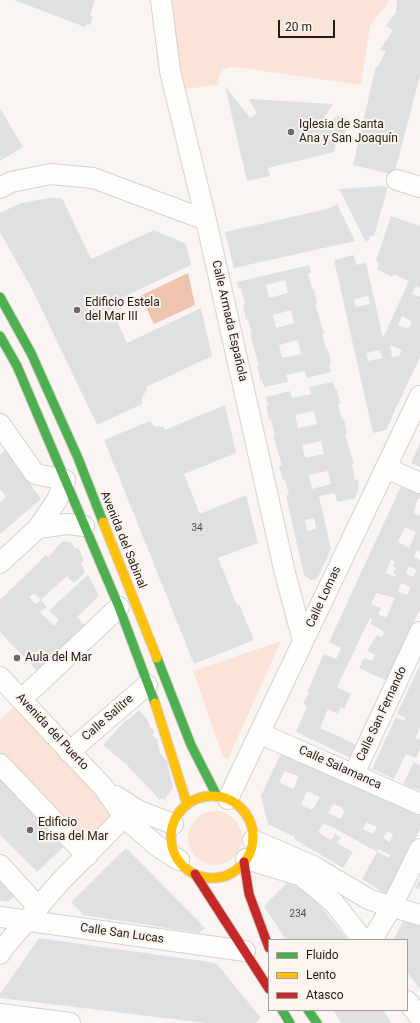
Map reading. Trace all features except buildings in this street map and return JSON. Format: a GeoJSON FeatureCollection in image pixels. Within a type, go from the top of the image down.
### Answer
{"type":"FeatureCollection","features":[{"type":"Feature","properties":{"kind":"main road","name":"Avenida del Sabinal"},"geometry":{"type":"LineString","coordinates":[[0,297],[31,353],[78,458],[192,745],[222,797]]}},
{"type":"Feature","properties":{"kind":"main road"},"geometry":{"type":"LineString","coordinates":[[0,336],[16,366],[119,607],[164,727],[187,804]]}},
{"type":"Feature","properties":{"kind":"main road"},"geometry":{"type":"LineString","coordinates":[[195,874],[206,877],[218,877],[229,874],[245,860],[253,840],[252,827],[247,815],[239,806],[222,797],[206,796],[187,804],[181,810],[173,824],[171,836],[173,849],[179,860],[195,874],[268,987]]}},
{"type":"Feature","properties":{"kind":"main road"},"geometry":{"type":"LineString","coordinates":[[245,860],[249,894],[268,945]]}},
{"type":"Feature","properties":{"kind":"main road"},"geometry":{"type":"LineString","coordinates":[[283,1011],[290,1023]]}},
{"type":"Feature","properties":{"kind":"main road"},"geometry":{"type":"LineString","coordinates":[[309,1011],[317,1023]]}},
{"type":"Feature","properties":{"kind":"street","name":"Calle Armada Española"},"geometry":{"type":"LineString","coordinates":[[161,0],[170,71],[206,220],[285,573],[303,641]]}},
{"type":"Feature","properties":{"kind":"street"},"geometry":{"type":"LineString","coordinates":[[0,188],[11,182],[51,174],[93,178],[206,220]]}},
{"type":"Feature","properties":{"kind":"street"},"geometry":{"type":"LineString","coordinates":[[397,180],[420,187]]}},
{"type":"Feature","properties":{"kind":"street","name":"Calle Lomas"},"geometry":{"type":"LineString","coordinates":[[222,797],[259,733],[420,396]]}},
{"type":"Feature","properties":{"kind":"street"},"geometry":{"type":"LineString","coordinates":[[0,563],[38,528],[57,500],[65,480],[35,474],[3,436]]}},
{"type":"Feature","properties":{"kind":"street"},"geometry":{"type":"LineString","coordinates":[[386,468],[420,483]]}},
{"type":"Feature","properties":{"kind":"street"},"geometry":{"type":"LineString","coordinates":[[38,528],[67,524],[84,526]]}},
{"type":"Feature","properties":{"kind":"street"},"geometry":{"type":"LineString","coordinates":[[22,699],[119,607]]}},
{"type":"Feature","properties":{"kind":"street","name":"Calle San Fernando"},"geometry":{"type":"LineString","coordinates":[[354,774],[420,632]]}},
{"type":"Feature","properties":{"kind":"street","name":"Avenida del Puerto"},"geometry":{"type":"LineString","coordinates":[[0,677],[104,788]]}},
{"type":"Feature","properties":{"kind":"street","name":"Calle Salitre"},"geometry":{"type":"LineString","coordinates":[[69,752],[147,685]]}},
{"type":"Feature","properties":{"kind":"street","name":"Calle Salamanca"},"geometry":{"type":"LineString","coordinates":[[259,733],[420,804]]}},
{"type":"Feature","properties":{"kind":"street"},"geometry":{"type":"LineString","coordinates":[[0,764],[87,856]]}},
{"type":"Feature","properties":{"kind":"street"},"geometry":{"type":"LineString","coordinates":[[104,788],[124,817],[157,846],[179,860]]}},
{"type":"Feature","properties":{"kind":"street"},"geometry":{"type":"LineString","coordinates":[[104,788],[137,810],[173,824]]}},
{"type":"Feature","properties":{"kind":"street"},"geometry":{"type":"LineString","coordinates":[[0,954],[32,914],[124,817]]}},
{"type":"Feature","properties":{"kind":"street"},"geometry":{"type":"LineString","coordinates":[[253,840],[313,866],[370,900],[420,915]]}},
{"type":"Feature","properties":{"kind":"street"},"geometry":{"type":"LineString","coordinates":[[373,939],[392,906],[420,849]]}},
{"type":"Feature","properties":{"kind":"street"},"geometry":{"type":"LineString","coordinates":[[245,860],[302,876],[334,903],[362,939]]}},
{"type":"Feature","properties":{"kind":"street"},"geometry":{"type":"LineString","coordinates":[[0,865],[32,914]]}},
{"type":"Feature","properties":{"kind":"street","name":"Calle San Lucas"},"geometry":{"type":"LineString","coordinates":[[0,917],[32,914],[245,951]]}},
{"type":"Feature","properties":{"kind":"street"},"geometry":{"type":"LineString","coordinates":[[408,1002],[420,1017]]}},
{"type":"Feature","properties":{"kind":"street"},"geometry":{"type":"LineString","coordinates":[[0,1014],[70,1023]]}},
{"type":"Feature","properties":{"kind":"shaded area"},"geometry":{"type":"Polygon","coordinates":[[[161,0],[389,0],[370,26],[361,85],[234,67],[224,69],[219,75],[219,85],[174,90],[161,0]]]}},
{"type":"Feature","properties":{"kind":"shaded area"},"geometry":{"type":"Polygon","coordinates":[[[188,273],[195,305],[154,324],[140,296],[188,273]]]}},
{"type":"Feature","properties":{"kind":"shaded area"},"geometry":{"type":"Polygon","coordinates":[[[281,641],[228,759],[223,757],[193,671],[281,641]]]}},
{"type":"Feature","properties":{"kind":"shaded area"},"geometry":{"type":"Polygon","coordinates":[[[22,699],[124,817],[87,856],[0,764],[0,720],[22,699]]]}},
{"type":"Feature","properties":{"kind":"shaded area"},"geometry":{"type":"Polygon","coordinates":[[[215,811],[225,813],[234,819],[240,828],[242,838],[240,848],[234,857],[225,863],[215,865],[205,863],[196,857],[190,848],[188,838],[190,828],[196,819],[205,813],[215,811]]]}},
{"type":"Feature","properties":{"kind":"traffic: fast"},"geometry":{"type":"LineString","coordinates":[[0,297],[31,353],[78,458],[103,522]]}},
{"type":"Feature","properties":{"kind":"traffic: fast"},"geometry":{"type":"LineString","coordinates":[[0,336],[17,366],[119,607],[155,703]]}},
{"type":"Feature","properties":{"kind":"traffic: fast"},"geometry":{"type":"LineString","coordinates":[[157,658],[191,745],[217,796]]}},
{"type":"Feature","properties":{"kind":"traffic: fast"},"geometry":{"type":"LineString","coordinates":[[283,1011],[290,1023]]}},
{"type":"Feature","properties":{"kind":"traffic: fast"},"geometry":{"type":"LineString","coordinates":[[309,1011],[317,1023]]}},
{"type":"Feature","properties":{"kind":"traffic: slow"},"geometry":{"type":"LineString","coordinates":[[103,522],[157,658]]}},
{"type":"Feature","properties":{"kind":"traffic: slow"},"geometry":{"type":"LineString","coordinates":[[155,703],[187,804]]}},
{"type":"Feature","properties":{"kind":"traffic: slow"},"geometry":{"type":"LineString","coordinates":[[212,796],[228,799],[241,808],[250,821],[253,837],[250,853],[241,866],[228,875],[212,878],[196,875],[183,866],[174,853],[171,837],[174,821],[183,808],[196,799],[212,796]]}},
{"type":"Feature","properties":{"kind":"traffic: jam"},"geometry":{"type":"LineString","coordinates":[[244,862],[249,894],[268,945]]}},
{"type":"Feature","properties":{"kind":"traffic: jam"},"geometry":{"type":"LineString","coordinates":[[195,874],[268,987]]}},
{"type":"Feature","properties":{"kind":"place","name":"Iglesia de Santa Ana y San Joaquín"},"geometry":{"type":"Point","coordinates":[291,132]}},
{"type":"Feature","properties":{"kind":"place","name":"Edificio Estela del Mar III"},"geometry":{"type":"Point","coordinates":[77,310]}},
{"type":"Feature","properties":{"kind":"place","name":"Aula del Mar"},"geometry":{"type":"Point","coordinates":[17,658]}},
{"type":"Feature","properties":{"kind":"place","name":"Edificio Brisa del Mar"},"geometry":{"type":"Point","coordinates":[30,830]}}]}
